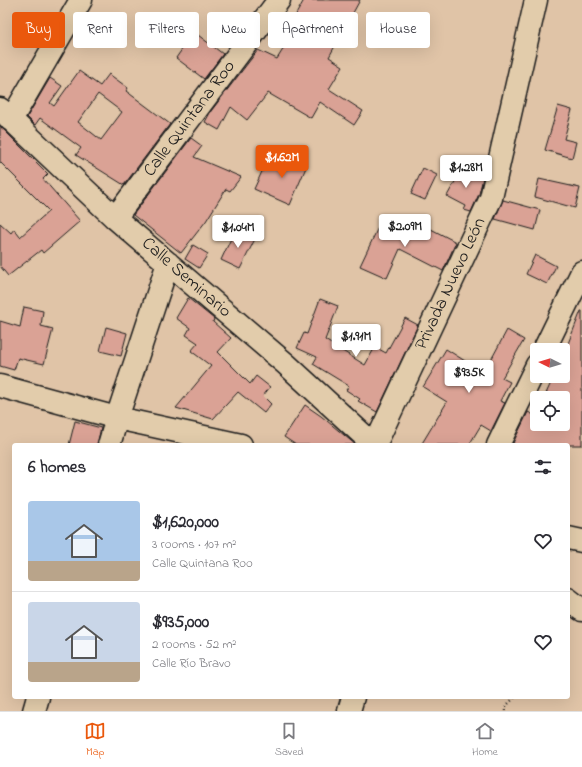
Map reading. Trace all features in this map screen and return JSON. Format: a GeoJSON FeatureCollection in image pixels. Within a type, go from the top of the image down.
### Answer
{"type":"FeatureCollection","features":[{"type":"Feature","properties":{"kind":"street"},"geometry":{"type":"LineString","coordinates":[[6,115],[81,0]]}},
{"type":"Feature","properties":{"kind":"street","name":"Calle Quintana Roo"},"geometry":{"type":"LineString","coordinates":[[115,218],[279,0]]}},
{"type":"Feature","properties":{"kind":"street","name":"Privada Nuevo León"},"geometry":{"type":"LineString","coordinates":[[375,443],[491,198],[536,0]]}},
{"type":"Feature","properties":{"kind":"street","name":"Calle Seminario"},"geometry":{"type":"LineString","coordinates":[[6,115],[115,218],[286,364],[372,443]]}},
{"type":"Feature","properties":{"kind":"street"},"geometry":{"type":"LineString","coordinates":[[110,443],[168,262]]}},
{"type":"Feature","properties":{"kind":"street"},"geometry":{"type":"LineString","coordinates":[[547,343],[582,272]]}},
{"type":"Feature","properties":{"kind":"street"},"geometry":{"type":"LineString","coordinates":[[499,443],[530,379]]}},
{"type":"Feature","properties":{"kind":"street"},"geometry":{"type":"LineString","coordinates":[[0,386],[117,418],[232,443]]}},
{"type":"Feature","properties":{"kind":"street"},"geometry":{"type":"LineString","coordinates":[[570,538],[582,541]]}},
{"type":"Feature","properties":{"kind":"street"},"geometry":{"type":"LineString","coordinates":[[570,600],[582,610]]}},
{"type":"Feature","properties":{"kind":"street"},"geometry":{"type":"LineString","coordinates":[[34,711],[37,699]]}},
{"type":"Feature","properties":{"kind":"street"},"geometry":{"type":"LineString","coordinates":[[349,711],[352,699]]}},
{"type":"Feature","properties":{"kind":"path"},"geometry":{"type":"LineString","coordinates":[[506,711],[506,706],[513,699]]}},
{"type":"Feature","properties":{"kind":"building"},"geometry":{"type":"Polygon","coordinates":[[[304,0],[360,0],[353,12],[297,12],[304,0]]]}},
{"type":"Feature","properties":{"kind":"building"},"geometry":{"type":"Polygon","coordinates":[[[199,36],[207,42],[207,48],[215,48],[223,54],[204,79],[176,58],[183,48],[199,48],[199,36]]]}},
{"type":"Feature","properties":{"kind":"building"},"geometry":{"type":"Polygon","coordinates":[[[284,48],[334,48],[329,57],[343,66],[329,89],[363,111],[354,125],[320,102],[311,118],[268,93],[247,120],[231,107],[219,130],[205,122],[211,111],[258,50],[277,59],[284,48]]]}},
{"type":"Feature","properties":{"kind":"building"},"geometry":{"type":"Polygon","coordinates":[[[79,71],[100,86],[109,74],[128,88],[126,91],[170,124],[124,185],[76,155],[81,148],[40,118],[35,125],[27,117],[50,78],[62,86],[50,103],[54,106],[79,71]],[[98,94],[78,122],[101,140],[122,112],[98,94]]]}},
{"type":"Feature","properties":{"kind":"building"},"geometry":{"type":"Polygon","coordinates":[[[558,106],[572,110],[564,139],[576,142],[572,158],[545,150],[558,106]]]}},
{"type":"Feature","properties":{"kind":"building"},"geometry":{"type":"Polygon","coordinates":[[[0,126],[48,174],[43,179],[80,221],[43,253],[41,250],[8,276],[0,266],[0,223],[11,233],[14,229],[20,237],[49,211],[0,162],[0,126]]]}},
{"type":"Feature","properties":{"kind":"building"},"geometry":{"type":"Polygon","coordinates":[[[191,138],[202,146],[194,157],[241,177],[230,191],[226,189],[206,221],[181,253],[133,215],[191,138]]]}},
{"type":"Feature","properties":{"kind":"building"},"geometry":{"type":"Polygon","coordinates":[[[279,152],[307,165],[290,205],[254,189],[265,165],[272,169],[279,152]]]}},
{"type":"Feature","properties":{"kind":"building"},"geometry":{"type":"Polygon","coordinates":[[[463,167],[483,178],[479,194],[471,212],[464,210],[466,206],[447,196],[463,167]]]}},
{"type":"Feature","properties":{"kind":"building"},"geometry":{"type":"Polygon","coordinates":[[[423,168],[437,175],[425,200],[411,194],[423,168]]]}},
{"type":"Feature","properties":{"kind":"building"},"geometry":{"type":"Polygon","coordinates":[[[539,179],[580,188],[575,208],[535,197],[539,179]]]}},
{"type":"Feature","properties":{"kind":"building"},"geometry":{"type":"Polygon","coordinates":[[[503,200],[540,210],[535,230],[495,219],[503,200]]]}},
{"type":"Feature","properties":{"kind":"building"},"geometry":{"type":"Polygon","coordinates":[[[383,217],[425,236],[429,228],[456,242],[443,271],[400,249],[387,278],[360,266],[383,217]]]}},
{"type":"Feature","properties":{"kind":"building"},"geometry":{"type":"Polygon","coordinates":[[[235,230],[255,239],[240,269],[221,260],[235,230]]]}},
{"type":"Feature","properties":{"kind":"building"},"geometry":{"type":"Polygon","coordinates":[[[193,245],[208,254],[199,268],[185,259],[193,245]]]}},
{"type":"Feature","properties":{"kind":"building"},"geometry":{"type":"Polygon","coordinates":[[[535,255],[556,266],[547,284],[526,274],[535,255]]]}},
{"type":"Feature","properties":{"kind":"building"},"geometry":{"type":"Polygon","coordinates":[[[188,298],[214,319],[213,322],[231,338],[218,352],[250,384],[256,376],[270,387],[263,396],[271,404],[264,413],[238,392],[213,419],[176,408],[211,366],[191,351],[198,343],[186,335],[190,328],[176,318],[188,298]]]}},
{"type":"Feature","properties":{"kind":"building"},"geometry":{"type":"Polygon","coordinates":[[[320,299],[338,306],[325,340],[365,365],[375,347],[386,353],[405,318],[418,325],[377,412],[358,401],[360,399],[346,390],[349,386],[313,364],[317,357],[297,348],[304,333],[307,334],[320,299]]]}},
{"type":"Feature","properties":{"kind":"building"},"geometry":{"type":"Polygon","coordinates":[[[24,307],[43,311],[41,326],[53,329],[44,364],[18,358],[14,370],[0,366],[0,321],[20,327],[24,307]]]}},
{"type":"Feature","properties":{"kind":"building"},"geometry":{"type":"Polygon","coordinates":[[[582,311],[582,445],[570,445],[570,443],[513,443],[528,412],[530,413],[530,431],[570,431],[570,391],[547,391],[551,383],[570,383],[570,343],[568,343],[582,311]]]}},
{"type":"Feature","properties":{"kind":"building"},"geometry":{"type":"Polygon","coordinates":[[[106,327],[127,333],[121,356],[100,351],[106,327]]]}},
{"type":"Feature","properties":{"kind":"building"},"geometry":{"type":"Polygon","coordinates":[[[507,330],[524,340],[502,378],[510,382],[500,401],[505,403],[491,431],[481,425],[470,443],[422,443],[447,402],[423,387],[446,349],[484,373],[507,330]]]}},
{"type":"Feature","properties":{"kind":"building"},"geometry":{"type":"Polygon","coordinates":[[[305,405],[354,443],[293,443],[284,437],[305,405]]]}},
{"type":"Feature","properties":{"kind":"building"},"geometry":{"type":"Polygon","coordinates":[[[75,421],[101,428],[97,443],[70,443],[75,421]]]}}]}
